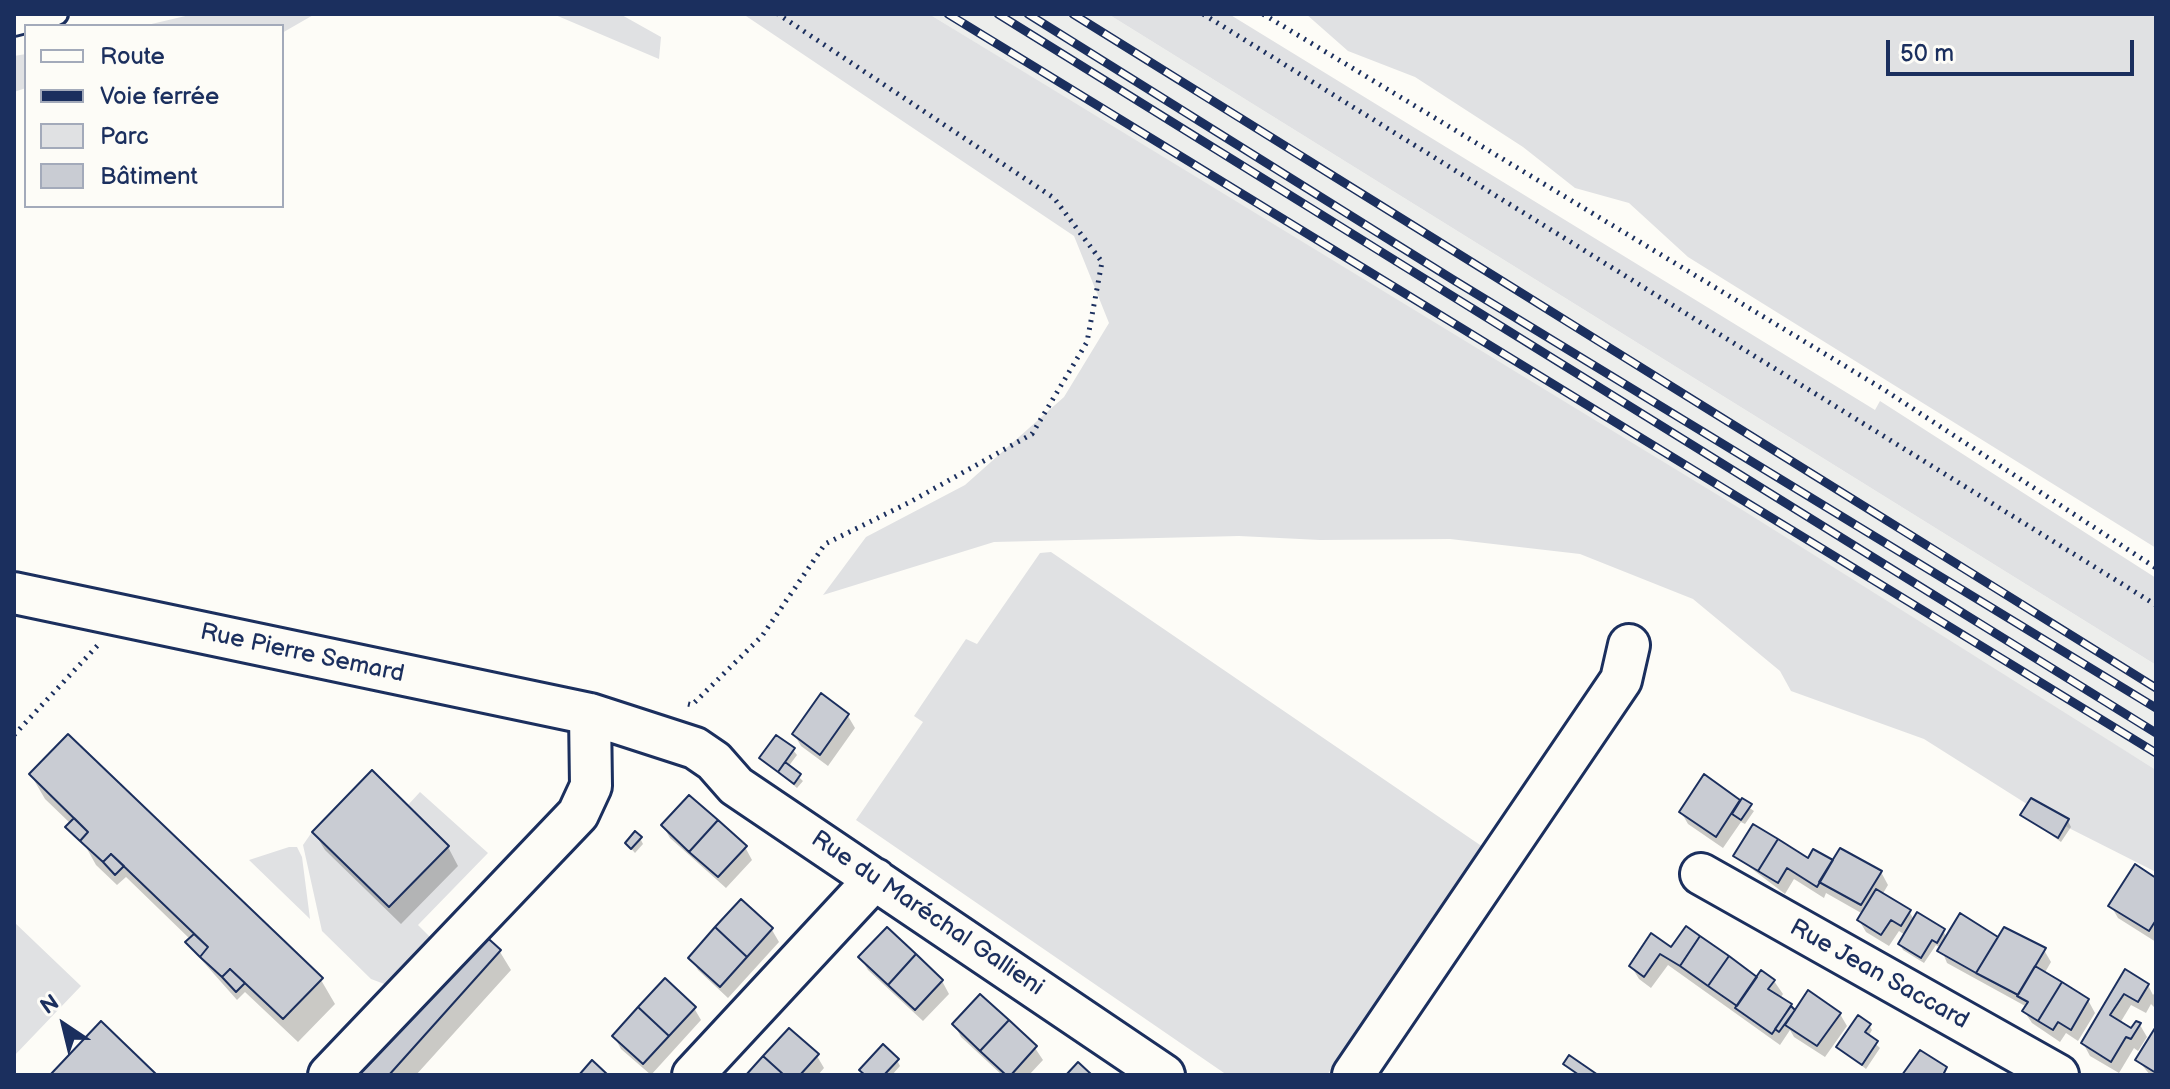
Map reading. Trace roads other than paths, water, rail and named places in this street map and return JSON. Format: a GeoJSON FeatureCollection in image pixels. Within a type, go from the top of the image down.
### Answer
{"type":"FeatureCollection","features":[{"type":"Feature","properties":{"kind":"street","name":"Rue Pierre Semard"},"geometry":{"type":"LineString","coordinates":[[14,593],[590,714],[695,748]]}},
{"type":"Feature","properties":{"kind":"street"},"geometry":{"type":"LineString","coordinates":[[1353,1075],[1621,680],[1629,645]]}},
{"type":"Feature","properties":{"kind":"street"},"geometry":{"type":"LineString","coordinates":[[329,1075],[578,814],[591,786],[590,714]]}},
{"type":"Feature","properties":{"kind":"street","name":"Rue du Maréchal Gallieni"},"geometry":{"type":"LineString","coordinates":[[695,748],[714,761],[736,786],[1164,1075]]}},
{"type":"Feature","properties":{"kind":"street","name":"Rue Jean Saccard"},"geometry":{"type":"LineString","coordinates":[[1701,874],[2058,1075]]}},
{"type":"Feature","properties":{"kind":"street"},"geometry":{"type":"LineString","coordinates":[[693,1075],[875,879]]}},
{"type":"Feature","properties":{"kind":"lane"},"geometry":{"type":"LineString","coordinates":[[14,25],[57,14]]}},
{"type":"Feature","properties":{"kind":"railway"},"geometry":{"type":"LineString","coordinates":[[948,14],[2156,753]]}},
{"type":"Feature","properties":{"kind":"railway"},"geometry":{"type":"LineString","coordinates":[[998,14],[2156,733]]}},
{"type":"Feature","properties":{"kind":"railway"},"geometry":{"type":"LineString","coordinates":[[1028,14],[1452,279],[2156,708]]}},
{"type":"Feature","properties":{"kind":"railway"},"geometry":{"type":"LineString","coordinates":[[1073,14],[2156,688]]}}]}
